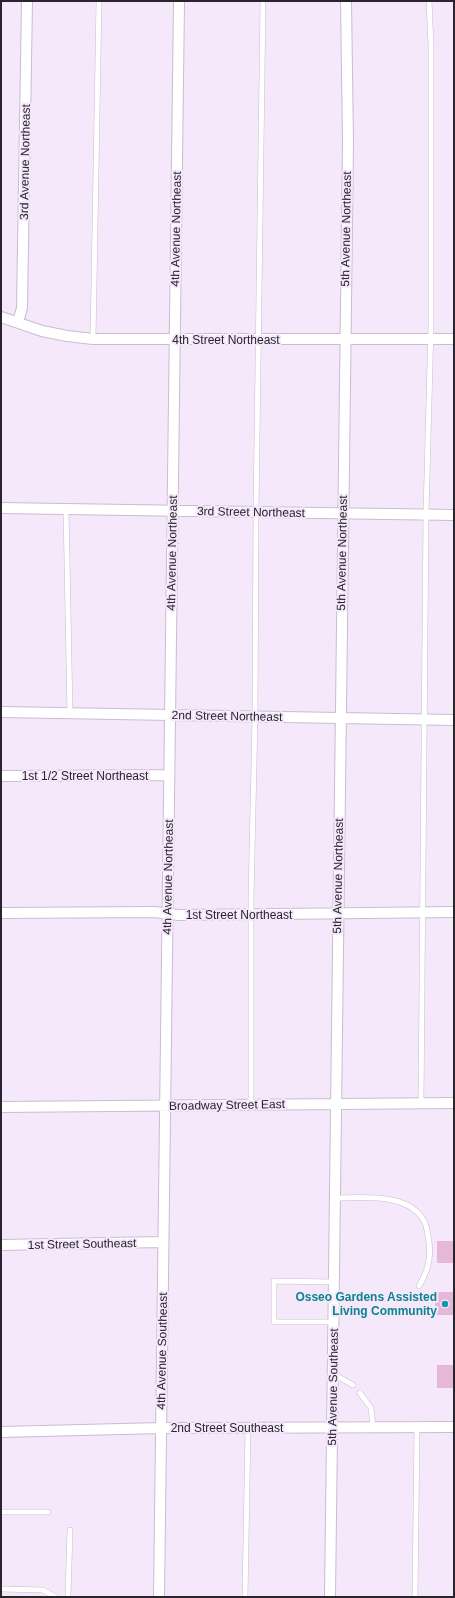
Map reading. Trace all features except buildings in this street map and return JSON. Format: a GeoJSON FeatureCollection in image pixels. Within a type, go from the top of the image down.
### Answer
{"type":"FeatureCollection","features":[{"type":"Feature","properties":{"kind":"street","name":"3rd Avenue Northeast"},"geometry":{"type":"LineString","coordinates":[[18,322],[22,308],[27,1]]}},
{"type":"Feature","properties":{"kind":"street","name":"4th Avenue Northeast"},"geometry":{"type":"LineString","coordinates":[[164,1106],[179,1]]}},
{"type":"Feature","properties":{"kind":"street","name":"5th Avenue Northeast"},"geometry":{"type":"LineString","coordinates":[[336,1104],[348,142],[346,1]]}},
{"type":"Feature","properties":{"kind":"street","name":"4th Street Northeast"},"geometry":{"type":"LineString","coordinates":[[1,317],[42,331],[93,339],[454,339]]}},
{"type":"Feature","properties":{"kind":"street","name":"3rd Street Northeast"},"geometry":{"type":"LineString","coordinates":[[1,508],[454,515]]}},
{"type":"Feature","properties":{"kind":"street","name":"2nd Street Northeast"},"geometry":{"type":"LineString","coordinates":[[1,712],[454,720]]}},
{"type":"Feature","properties":{"kind":"street","name":"1st 1/2 Street Northeast"},"geometry":{"type":"LineString","coordinates":[[1,776],[169,775]]}},
{"type":"Feature","properties":{"kind":"street","name":"1st Street Northeast"},"geometry":{"type":"LineString","coordinates":[[1,914],[154,912],[179,915],[454,912]]}},
{"type":"Feature","properties":{"kind":"street","name":"Broadway Street East"},"geometry":{"type":"LineString","coordinates":[[1,1107],[454,1103]]}},
{"type":"Feature","properties":{"kind":"street","name":"5th Avenue Southeast"},"geometry":{"type":"LineString","coordinates":[[330,1597],[336,1104]]}},
{"type":"Feature","properties":{"kind":"street","name":"4th Avenue Southeast"},"geometry":{"type":"LineString","coordinates":[[159,1597],[164,1106]]}},
{"type":"Feature","properties":{"kind":"street","name":"1st Street Southeast"},"geometry":{"type":"LineString","coordinates":[[1,1245],[163,1242]]}},
{"type":"Feature","properties":{"kind":"street","name":"2nd Street Southeast"},"geometry":{"type":"LineString","coordinates":[[1,1432],[248,1427],[454,1427]]}},
{"type":"Feature","properties":{"kind":"lane"},"geometry":{"type":"LineString","coordinates":[[93,339],[99,1]]}},
{"type":"Feature","properties":{"kind":"lane"},"geometry":{"type":"LineString","coordinates":[[251,1105],[251,914],[264,1]]}},
{"type":"Feature","properties":{"kind":"lane"},"geometry":{"type":"LineString","coordinates":[[421,1103],[426,720],[426,514],[430,339],[431,45],[429,1]]}},
{"type":"Feature","properties":{"kind":"lane"},"geometry":{"type":"LineString","coordinates":[[66,509],[70,714]]}},
{"type":"Feature","properties":{"kind":"lane"},"geometry":{"type":"LineString","coordinates":[[335,1198],[385,1198],[400,1202],[415,1211],[425,1223],[429,1240],[430,1263],[419,1286]]}},
{"type":"Feature","properties":{"kind":"lane"},"geometry":{"type":"LineString","coordinates":[[334,1282],[274,1281],[274,1322],[334,1322]]}},
{"type":"Feature","properties":{"kind":"lane"},"geometry":{"type":"LineString","coordinates":[[333,1374],[353,1385]]}},
{"type":"Feature","properties":{"kind":"lane"},"geometry":{"type":"LineString","coordinates":[[360,1393],[371,1408],[373,1427]]}},
{"type":"Feature","properties":{"kind":"lane"},"geometry":{"type":"LineString","coordinates":[[245,1597],[248,1427]]}},
{"type":"Feature","properties":{"kind":"lane"},"geometry":{"type":"LineString","coordinates":[[415,1597],[416,1427]]}},
{"type":"Feature","properties":{"kind":"lane"},"geometry":{"type":"LineString","coordinates":[[1,1512],[48,1512]]}},
{"type":"Feature","properties":{"kind":"lane"},"geometry":{"type":"LineString","coordinates":[[68,1597],[70,1530]]}},
{"type":"Feature","properties":{"kind":"lane"},"geometry":{"type":"LineString","coordinates":[[1,1589],[43,1590],[55,1597]]}},
{"type":"Feature","properties":{"kind":"place","name":"Osseo Gardens Assisted Living Community"},"geometry":{"type":"Point","coordinates":[445,1304]}}]}
